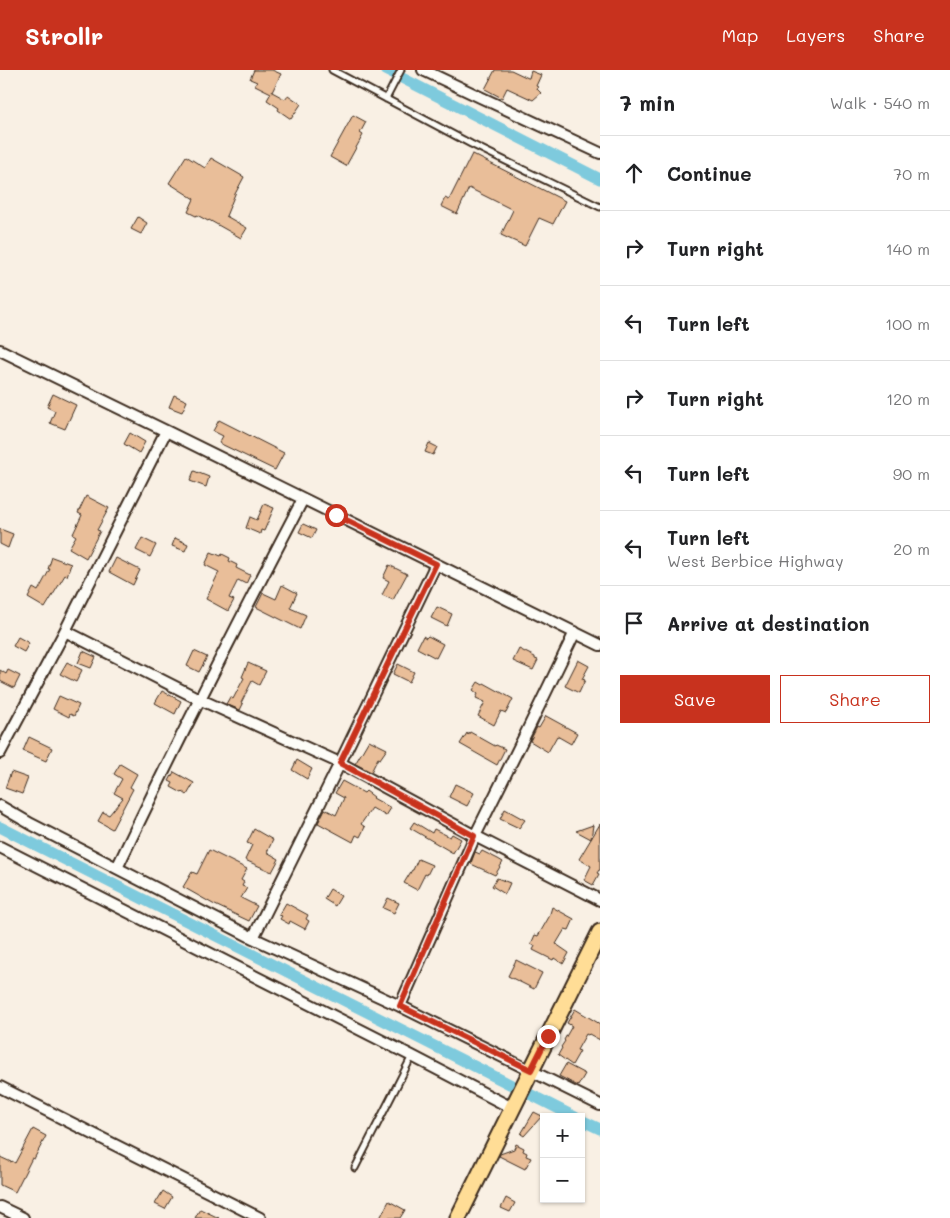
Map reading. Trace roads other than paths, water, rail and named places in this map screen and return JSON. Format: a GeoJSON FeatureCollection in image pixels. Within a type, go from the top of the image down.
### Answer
{"type":"FeatureCollection","features":[{"type":"Feature","properties":{"kind":"main road"},"geometry":{"type":"LineString","coordinates":[[458,1218],[600,932]]}},
{"type":"Feature","properties":{"kind":"street"},"geometry":{"type":"LineString","coordinates":[[423,70],[600,152]]}},
{"type":"Feature","properties":{"kind":"street"},"geometry":{"type":"LineString","coordinates":[[0,350],[600,645]]}},
{"type":"Feature","properties":{"kind":"street"},"geometry":{"type":"LineString","coordinates":[[0,752],[166,431]]}},
{"type":"Feature","properties":{"kind":"street"},"geometry":{"type":"LineString","coordinates":[[117,868],[199,699],[302,498]]}},
{"type":"Feature","properties":{"kind":"street"},"geometry":{"type":"LineString","coordinates":[[253,938],[436,564]]}},
{"type":"Feature","properties":{"kind":"street"},"geometry":{"type":"LineString","coordinates":[[64,631],[199,699],[340,763],[474,836],[600,900]]}},
{"type":"Feature","properties":{"kind":"street"},"geometry":{"type":"LineString","coordinates":[[400,1006],[474,836],[576,632]]}},
{"type":"Feature","properties":{"kind":"street"},"geometry":{"type":"LineString","coordinates":[[0,806],[31,824],[253,938],[400,1006],[600,1105]]}},
{"type":"Feature","properties":{"kind":"street"},"geometry":{"type":"LineString","coordinates":[[0,847],[512,1108]]}},
{"type":"Feature","properties":{"kind":"street"},"geometry":{"type":"LineString","coordinates":[[0,1087],[260,1218]]}},
{"type":"Feature","properties":{"kind":"street"},"geometry":{"type":"LineString","coordinates":[[0,1207],[23,1218]]}},
{"type":"Feature","properties":{"kind":"lane"},"geometry":{"type":"LineString","coordinates":[[332,70],[471,144],[600,207]]}},
{"type":"Feature","properties":{"kind":"lane"},"geometry":{"type":"LineString","coordinates":[[386,99],[401,70]]}},
{"type":"Feature","properties":{"kind":"lane"},"geometry":{"type":"LineString","coordinates":[[354,1168],[412,1056]]}},
{"type":"Feature","properties":{"kind":"waterway"},"geometry":{"type":"LineString","coordinates":[[386,70],[396,75]]}},
{"type":"Feature","properties":{"kind":"waterway"},"geometry":{"type":"LineString","coordinates":[[400,77],[600,179]]}},
{"type":"Feature","properties":{"kind":"waterway"},"geometry":{"type":"LineString","coordinates":[[0,827],[567,1113]]}},
{"type":"Feature","properties":{"kind":"waterway"},"geometry":{"type":"LineString","coordinates":[[585,1122],[600,1129]]}}]}
